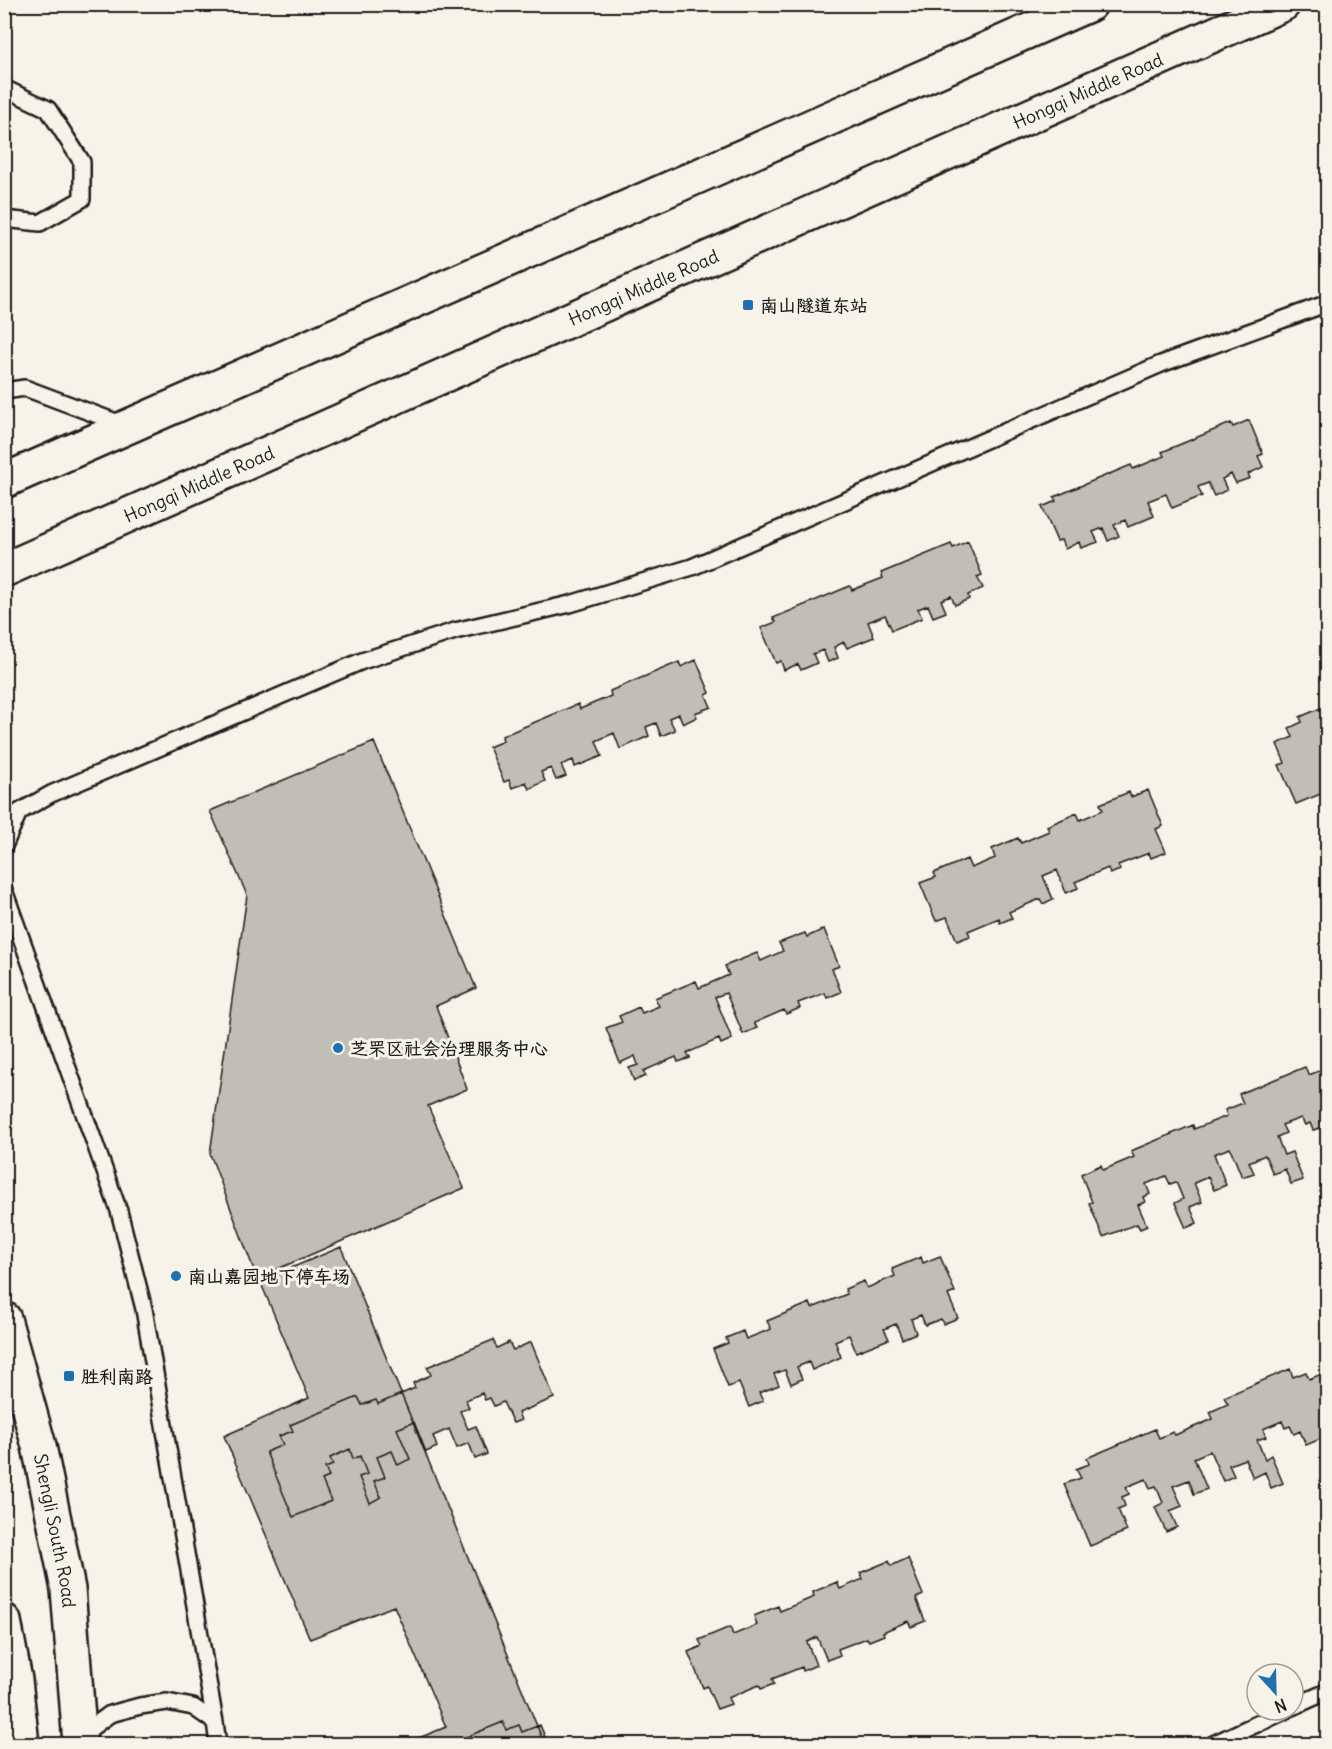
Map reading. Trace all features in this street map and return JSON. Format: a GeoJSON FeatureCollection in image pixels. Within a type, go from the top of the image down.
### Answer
{"type":"FeatureCollection","features":[{"type":"Feature","properties":{"kind":"main road"},"geometry":{"type":"LineString","coordinates":[[4,481],[1089,4]]}},
{"type":"Feature","properties":{"kind":"main road","name":"Hongqi Middle Road"},"geometry":{"type":"LineString","coordinates":[[4,570],[1283,4]]}},
{"type":"Feature","properties":{"kind":"main road","name":"Shengli South Road"},"geometry":{"type":"LineString","coordinates":[[4,1319],[39,1446],[68,1589],[79,1741]]}},
{"type":"Feature","properties":{"kind":"main road"},"geometry":{"type":"LineString","coordinates":[[4,1621],[15,1680],[22,1744]]}},
{"type":"Feature","properties":{"kind":"lane"},"geometry":{"type":"LineString","coordinates":[[4,88],[48,109],[82,162],[82,199],[40,223],[4,219]]}},
{"type":"Feature","properties":{"kind":"lane"},"geometry":{"type":"LineString","coordinates":[[4,846],[20,812],[51,794],[362,661],[455,631],[570,604],[692,567],[1161,364],[1328,303]]}},
{"type":"Feature","properties":{"kind":"lane"},"geometry":{"type":"LineString","coordinates":[[4,391],[25,388],[129,428]]}},
{"type":"Feature","properties":{"kind":"lane"},"geometry":{"type":"LineString","coordinates":[[4,890],[119,1211],[144,1309],[218,1744]]}},
{"type":"Feature","properties":{"kind":"lane"},"geometry":{"type":"LineString","coordinates":[[1305,1702],[1328,1691]]}},
{"type":"Feature","properties":{"kind":"lane"},"geometry":{"type":"LineString","coordinates":[[79,1741],[110,1714],[167,1702],[193,1707],[215,1722]]}},
{"type":"Feature","properties":{"kind":"lane"},"geometry":{"type":"LineString","coordinates":[[1213,1744],[1261,1722]]}},
{"type":"Feature","properties":{"kind":"building"},"geometry":{"type":"Polygon","coordinates":[[[1249,420],[1263,454],[1258,456],[1263,467],[1248,474],[1250,478],[1236,483],[1231,474],[1222,479],[1227,490],[1214,496],[1208,483],[1198,487],[1202,496],[1172,508],[1166,494],[1148,501],[1154,516],[1128,527],[1125,520],[1114,525],[1119,536],[1108,541],[1103,528],[1093,532],[1098,542],[1081,548],[1079,542],[1065,549],[1061,540],[1057,541],[1042,507],[1056,501],[1054,497],[1131,465],[1133,469],[1164,456],[1162,452],[1231,423],[1233,427],[1249,420]]]}},
{"type":"Feature","properties":{"kind":"building"},"geometry":{"type":"Polygon","coordinates":[[[968,541],[982,575],[977,577],[983,588],[968,595],[969,599],[955,605],[951,596],[941,600],[946,612],[933,617],[928,605],[918,609],[922,618],[892,630],[885,615],[868,622],[874,637],[847,648],[844,642],[834,647],[838,658],[828,662],[823,650],[813,654],[817,663],[801,670],[798,664],[784,670],[781,661],[776,663],[761,628],[776,622],[773,618],[850,586],[852,590],[883,578],[881,573],[951,544],[953,548],[968,541]]]}},
{"type":"Feature","properties":{"kind":"building"},"geometry":{"type":"Polygon","coordinates":[[[696,660],[710,693],[706,695],[711,707],[695,713],[697,717],[683,724],[679,714],[669,718],[675,730],[661,736],[656,723],[646,727],[649,736],[620,749],[614,733],[596,741],[602,756],[575,767],[573,760],[561,765],[566,776],[556,780],[551,768],[541,772],[545,781],[529,789],[526,782],[512,788],[509,780],[504,782],[489,747],[503,741],[502,736],[578,704],[580,709],[611,696],[610,691],[679,662],[681,667],[696,660]]]}},
{"type":"Feature","properties":{"kind":"building"},"geometry":{"type":"Polygon","coordinates":[[[1328,705],[1328,791],[1296,804],[1279,765],[1285,763],[1277,744],[1293,737],[1289,728],[1302,722],[1300,717],[1328,705]]]}},
{"type":"Feature","properties":{"kind":"building","name":"芝罘区社会治理服务中心"},"geometry":{"type":"Polygon","coordinates":[[[374,742],[476,988],[436,1006],[467,1089],[428,1106],[464,1188],[257,1278],[210,1154],[247,895],[210,811],[374,742]]]}},
{"type":"Feature","properties":{"kind":"building"},"geometry":{"type":"Polygon","coordinates":[[[1148,790],[1163,826],[1156,829],[1166,852],[1151,858],[1149,853],[1118,865],[1120,870],[1110,874],[1108,868],[1075,882],[1078,888],[1066,893],[1057,870],[1043,876],[1053,899],[1043,904],[1040,899],[1009,912],[1012,918],[1000,923],[999,918],[968,931],[970,936],[957,941],[947,917],[936,921],[920,883],[936,877],[934,873],[967,859],[971,868],[995,858],[992,849],[1018,838],[1021,843],[1049,831],[1047,826],[1077,813],[1080,820],[1103,810],[1100,804],[1129,792],[1131,797],[1148,790]]]}},
{"type":"Feature","properties":{"kind":"building"},"geometry":{"type":"Polygon","coordinates":[[[824,929],[839,966],[832,969],[841,992],[827,998],[825,993],[798,1003],[800,1008],[786,1014],[784,1010],[754,1023],[757,1028],[743,1034],[726,993],[715,997],[732,1039],[721,1044],[719,1039],[687,1053],[690,1058],[678,1062],[676,1057],[643,1071],[646,1076],[634,1081],[629,1068],[638,1065],[635,1056],[620,1063],[606,1028],[622,1022],[619,1016],[639,1007],[642,1013],[659,1006],[655,998],[696,981],[699,988],[729,975],[725,966],[757,953],[761,961],[783,951],[779,943],[805,933],[807,937],[824,929]]]}},
{"type":"Feature","properties":{"kind":"building"},"geometry":{"type":"Polygon","coordinates":[[[1305,1067],[1309,1075],[1321,1070],[1324,1077],[1328,1076],[1328,1141],[1326,1142],[1320,1128],[1313,1130],[1310,1123],[1305,1125],[1301,1118],[1282,1125],[1286,1133],[1277,1137],[1284,1155],[1292,1152],[1303,1180],[1291,1184],[1285,1169],[1273,1174],[1265,1155],[1249,1162],[1254,1173],[1242,1177],[1230,1148],[1214,1154],[1226,1185],[1214,1190],[1208,1177],[1194,1183],[1202,1202],[1190,1207],[1197,1223],[1186,1228],[1175,1203],[1183,1199],[1176,1182],[1170,1184],[1166,1176],[1146,1184],[1150,1194],[1143,1197],[1145,1202],[1138,1205],[1147,1226],[1140,1229],[1137,1224],[1103,1237],[1089,1203],[1092,1202],[1081,1174],[1101,1165],[1103,1170],[1134,1157],[1131,1151],[1193,1125],[1194,1129],[1227,1116],[1225,1110],[1243,1103],[1239,1094],[1305,1067]]]}},
{"type":"Feature","properties":{"kind":"building"},"geometry":{"type":"Polygon","coordinates":[[[341,1247],[544,1743],[404,1744],[446,1727],[394,1606],[310,1639],[224,1436],[309,1398],[260,1281],[341,1247]]]}},
{"type":"Feature","properties":{"kind":"building"},"geometry":{"type":"Polygon","coordinates":[[[940,1256],[955,1292],[948,1295],[958,1318],[943,1324],[941,1319],[925,1325],[921,1315],[911,1319],[916,1333],[902,1339],[896,1324],[884,1329],[889,1339],[856,1352],[849,1335],[835,1341],[841,1357],[812,1370],[809,1362],[797,1367],[802,1379],[791,1384],[785,1370],[774,1374],[779,1385],[759,1393],[763,1401],[749,1407],[739,1383],[728,1387],[713,1349],[728,1343],[726,1338],[743,1331],[746,1339],[771,1329],[767,1321],[810,1303],[812,1308],[847,1294],[845,1289],[864,1281],[867,1288],[895,1276],[892,1269],[921,1257],[923,1263],[940,1256]]]}},
{"type":"Feature","properties":{"kind":"building"},"geometry":{"type":"Polygon","coordinates":[[[493,1340],[497,1348],[509,1342],[513,1350],[531,1342],[554,1398],[518,1413],[521,1420],[513,1423],[503,1402],[494,1406],[490,1398],[485,1400],[482,1393],[466,1400],[469,1408],[460,1411],[468,1429],[476,1426],[487,1454],[475,1459],[469,1443],[457,1448],[449,1429],[433,1436],[437,1447],[426,1452],[414,1422],[397,1429],[410,1459],[398,1465],[392,1451],[377,1457],[385,1477],[374,1481],[381,1497],[370,1503],[359,1477],[367,1474],[360,1456],[353,1459],[350,1449],[330,1458],[333,1465],[325,1468],[329,1477],[322,1480],[331,1501],[293,1517],[266,1452],[283,1445],[279,1436],[293,1431],[290,1425],[358,1397],[362,1405],[376,1400],[378,1404],[415,1388],[413,1383],[431,1375],[427,1367],[493,1340]]]}},
{"type":"Feature","properties":{"kind":"building"},"geometry":{"type":"Polygon","coordinates":[[[1290,1369],[1293,1377],[1306,1372],[1309,1379],[1327,1372],[1328,1436],[1306,1445],[1300,1431],[1294,1434],[1290,1426],[1285,1428],[1282,1421],[1263,1429],[1266,1437],[1257,1440],[1265,1459],[1271,1455],[1283,1483],[1271,1488],[1265,1472],[1253,1478],[1245,1459],[1229,1465],[1234,1476],[1223,1481],[1210,1451],[1194,1458],[1207,1489],[1194,1494],[1189,1480],[1173,1486],[1182,1506],[1170,1511],[1177,1527],[1166,1532],[1155,1507],[1163,1503],[1156,1486],[1150,1488],[1146,1479],[1126,1487],[1129,1494],[1122,1497],[1125,1506],[1118,1509],[1127,1531],[1090,1546],[1064,1484],[1081,1478],[1076,1469],[1089,1464],[1087,1458],[1155,1429],[1159,1438],[1173,1432],[1175,1435],[1213,1419],[1210,1412],[1228,1404],[1224,1397],[1290,1369]]]}},
{"type":"Feature","properties":{"kind":"building"},"geometry":{"type":"Polygon","coordinates":[[[908,1558],[923,1595],[916,1598],[925,1621],[911,1627],[908,1621],[869,1641],[867,1638],[838,1649],[840,1655],[827,1660],[817,1637],[807,1642],[816,1665],[803,1671],[802,1667],[772,1679],[774,1684],[761,1689],[759,1685],[728,1698],[731,1704],[717,1709],[707,1686],[703,1688],[688,1652],[702,1646],[699,1640],[730,1627],[733,1635],[757,1625],[754,1616],[778,1606],[780,1611],[814,1597],[813,1592],[837,1582],[840,1589],[863,1579],[860,1573],[889,1561],[891,1566],[908,1558]]]}},
{"type":"Feature","properties":{"kind":"building"},"geometry":{"type":"Polygon","coordinates":[[[503,1722],[506,1730],[519,1725],[522,1732],[540,1725],[548,1744],[449,1744],[503,1722]]]}},
{"type":"Feature","properties":{"kind":"place","name":"南山隧道东站"},"geometry":{"type":"Point","coordinates":[748,305]}},
{"type":"Feature","properties":{"kind":"place","name":"芝罘区社会治理服务中心"},"geometry":{"type":"Point","coordinates":[338,1048]}},
{"type":"Feature","properties":{"kind":"place","name":"南山嘉园地下停车场"},"geometry":{"type":"Point","coordinates":[176,1276]}},
{"type":"Feature","properties":{"kind":"place","name":"胜利南路"},"geometry":{"type":"Point","coordinates":[69,1376]}}]}
